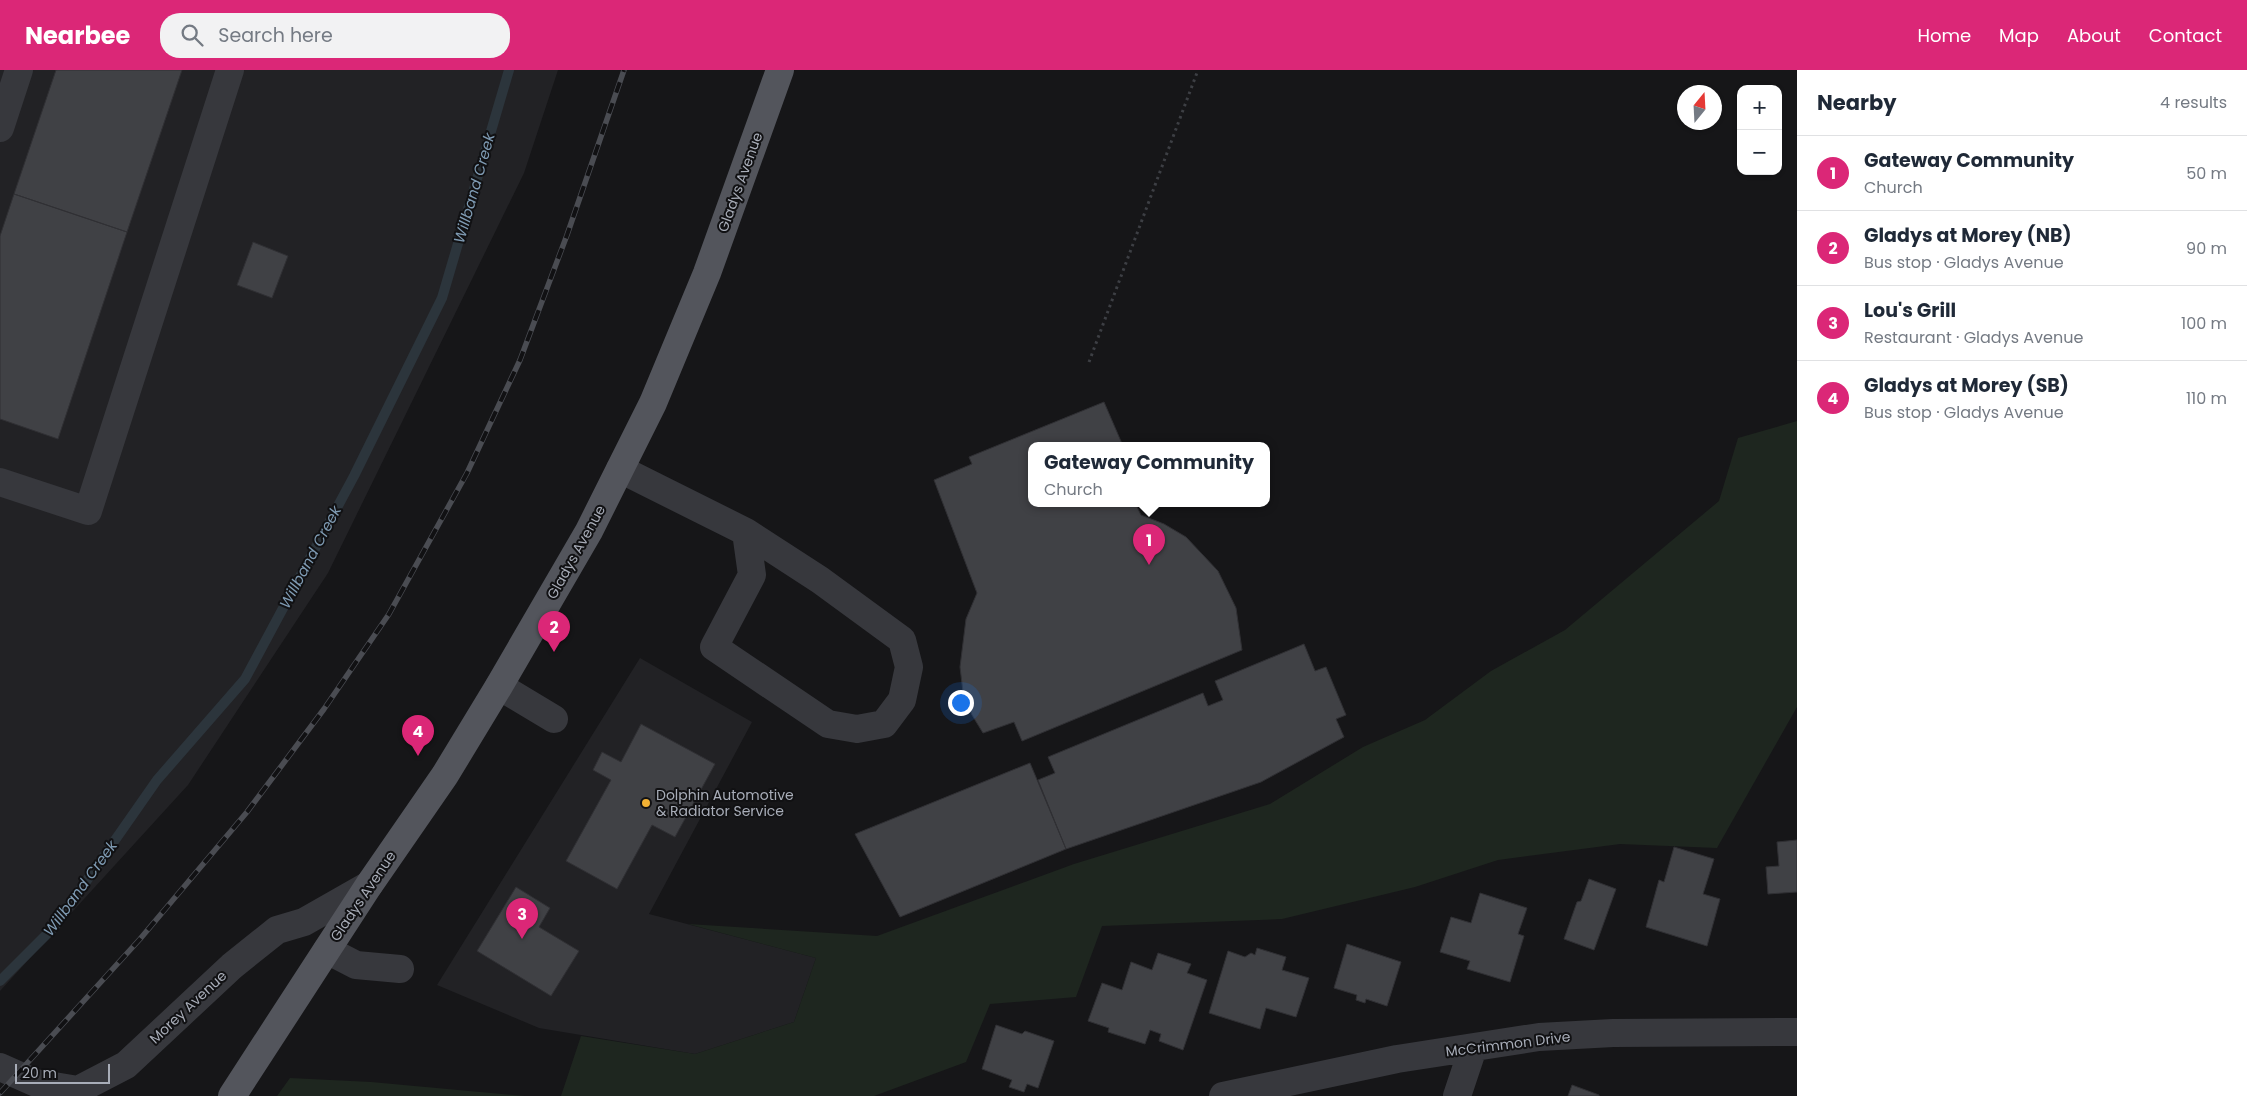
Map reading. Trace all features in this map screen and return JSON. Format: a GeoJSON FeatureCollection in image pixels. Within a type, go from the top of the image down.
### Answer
{"type":"FeatureCollection","features":[{"type":"Feature","properties":{"kind":"main road","name":"Gladys Avenue"},"geometry":{"type":"LineString","coordinates":[[232,1096],[369,885],[445,775],[589,531],[653,403],[707,273],[780,70]]}},
{"type":"Feature","properties":{"kind":"street"},"geometry":{"type":"LineString","coordinates":[[0,128],[19,70]]}},
{"type":"Feature","properties":{"kind":"street"},"geometry":{"type":"LineString","coordinates":[[0,482],[88,511],[230,70]]}},
{"type":"Feature","properties":{"kind":"street"},"geometry":{"type":"LineString","coordinates":[[620,469],[746,532],[820,580],[902,640],[909,667],[902,700],[884,724],[857,728],[828,724],[714,647],[752,574],[746,532]]}},
{"type":"Feature","properties":{"kind":"street"},"geometry":{"type":"LineString","coordinates":[[499,686],[554,719]]}},
{"type":"Feature","properties":{"kind":"street","name":"Morey Avenue"},"geometry":{"type":"LineString","coordinates":[[0,1067],[36,1083],[78,1090],[126,1065],[232,966],[277,930],[304,922],[369,885]]}},
{"type":"Feature","properties":{"kind":"street"},"geometry":{"type":"LineString","coordinates":[[326,950],[356,965],[400,969]]}},
{"type":"Feature","properties":{"kind":"street","name":"McCrimmon Drive"},"geometry":{"type":"LineString","coordinates":[[1223,1096],[1397,1059],[1539,1037],[1613,1033],[1797,1032]]}},
{"type":"Feature","properties":{"kind":"street"},"geometry":{"type":"LineString","coordinates":[[1457,1096],[1473,1048]]}},
{"type":"Feature","properties":{"kind":"path"},"geometry":{"type":"LineString","coordinates":[[1089,362],[1198,70]]}},
{"type":"Feature","properties":{"kind":"shaded area"},"geometry":{"type":"Polygon","coordinates":[[[0,70],[558,70],[524,173],[328,573],[188,785],[0,991],[0,70]]]}},
{"type":"Feature","properties":{"kind":"shaded area"},"geometry":{"type":"Polygon","coordinates":[[[1797,421],[1797,707],[1717,848],[1620,844],[1498,860],[1415,887],[1282,919],[1102,926],[1076,997],[990,1004],[966,1062],[874,1096],[561,1096],[581,1036],[695,1054],[794,1022],[816,958],[688,924],[877,936],[1074,864],[1270,804],[1363,747],[1425,720],[1491,671],[1565,630],[1719,501],[1738,438],[1797,421]]]}},
{"type":"Feature","properties":{"kind":"shaded area"},"geometry":{"type":"Polygon","coordinates":[[[640,658],[752,722],[649,914],[816,958],[794,1022],[695,1054],[539,1028],[437,985],[640,658]]]}},
{"type":"Feature","properties":{"kind":"shaded area"},"geometry":{"type":"Polygon","coordinates":[[[290,1078],[371,1082],[525,1096],[277,1096],[290,1078]]]}},
{"type":"Feature","properties":{"kind":"building"},"geometry":{"type":"Polygon","coordinates":[[[56,70],[182,70],[127,232],[14,194],[56,70]]]}},
{"type":"Feature","properties":{"kind":"building"},"geometry":{"type":"Polygon","coordinates":[[[14,194],[127,232],[58,439],[0,419],[0,236],[14,194]]]}},
{"type":"Feature","properties":{"kind":"building"},"geometry":{"type":"Polygon","coordinates":[[[253,242],[288,256],[272,298],[237,285],[253,242]]]}},
{"type":"Feature","properties":{"kind":"building"},"geometry":{"type":"Polygon","coordinates":[[[1104,402],[1121,442],[1028,442],[1028,507],[1137,507],[1141,515],[1164,524],[1186,537],[1218,571],[1236,608],[1242,650],[1022,741],[1014,722],[983,733],[972,715],[963,692],[960,667],[966,619],[977,593],[934,480],[972,464],[969,457],[1104,402]]]}},
{"type":"Feature","properties":{"kind":"building"},"geometry":{"type":"Polygon","coordinates":[[[1304,644],[1315,671],[1326,667],[1346,715],[1336,719],[1344,737],[1261,782],[1066,849],[1038,780],[1055,773],[1048,757],[1203,693],[1208,706],[1223,700],[1215,681],[1304,644]]]}},
{"type":"Feature","properties":{"kind":"building","name":"Dolphin Automotive & Radiator Service"},"geometry":{"type":"Polygon","coordinates":[[[641,724],[715,764],[675,837],[652,825],[617,889],[566,861],[611,780],[593,770],[602,752],[621,762],[641,724]]]}},
{"type":"Feature","properties":{"kind":"building"},"geometry":{"type":"Polygon","coordinates":[[[1030,763],[1066,849],[900,917],[855,834],[1030,763]]]}},
{"type":"Feature","properties":{"kind":"building"},"geometry":{"type":"Polygon","coordinates":[[[1797,840],[1797,892],[1768,894],[1766,867],[1779,866],[1777,842],[1797,840]]]}},
{"type":"Feature","properties":{"kind":"building"},"geometry":{"type":"Polygon","coordinates":[[[1674,847],[1714,859],[1703,894],[1720,899],[1707,946],[1646,927],[1659,880],[1664,882],[1674,847]]]}},
{"type":"Feature","properties":{"kind":"building"},"geometry":{"type":"Polygon","coordinates":[[[1589,879],[1616,889],[1594,950],[1564,939],[1577,902],[1581,901],[1589,879]]]}},
{"type":"Feature","properties":{"kind":"building"},"geometry":{"type":"Polygon","coordinates":[[[516,887],[550,908],[539,927],[579,951],[551,996],[477,951],[516,887]]]}},
{"type":"Feature","properties":{"kind":"building"},"geometry":{"type":"Polygon","coordinates":[[[1480,893],[1527,908],[1518,934],[1524,936],[1510,982],[1467,969],[1470,961],[1440,952],[1451,917],[1471,923],[1480,893]]]}},
{"type":"Feature","properties":{"kind":"building"},"geometry":{"type":"Polygon","coordinates":[[[1347,944],[1401,962],[1387,1006],[1366,999],[1365,1003],[1356,1000],[1357,995],[1334,988],[1347,944]]]}},
{"type":"Feature","properties":{"kind":"building"},"geometry":{"type":"Polygon","coordinates":[[[1257,948],[1286,957],[1282,970],[1309,978],[1296,1017],[1266,1008],[1260,1029],[1209,1013],[1228,951],[1245,957],[1251,953],[1255,955],[1257,948]]]}},
{"type":"Feature","properties":{"kind":"building"},"geometry":{"type":"Polygon","coordinates":[[[1158,953],[1191,964],[1187,973],[1207,980],[1183,1050],[1159,1041],[1161,1034],[1150,1030],[1145,1044],[1108,1032],[1109,1028],[1088,1021],[1102,983],[1122,990],[1131,962],[1152,970],[1158,953]]]}},
{"type":"Feature","properties":{"kind":"building"},"geometry":{"type":"Polygon","coordinates":[[[996,1025],[1022,1034],[1025,1031],[1054,1041],[1038,1088],[1027,1084],[1024,1092],[1009,1087],[1012,1080],[982,1069],[996,1025]]]}},
{"type":"Feature","properties":{"kind":"building"},"geometry":{"type":"Polygon","coordinates":[[[1572,1085],[1599,1095],[1599,1096],[1568,1096],[1572,1085]]]}},
{"type":"Feature","properties":{"kind":"waterway","name":"Willband Creek"},"geometry":{"type":"LineString","coordinates":[[0,981],[55,926],[157,780],[245,679],[354,476],[442,298],[509,70]]}},
{"type":"Feature","properties":{"kind":"railway"},"geometry":{"type":"LineString","coordinates":[[0,1093],[140,939],[247,812],[324,709],[389,614],[467,473],[520,360],[567,235],[624,70]]}},
{"type":"Feature","properties":{"kind":"place","name":"Gateway Community"},"geometry":{"type":"Point","coordinates":[1149,565]}},
{"type":"Feature","properties":{"kind":"place","name":"Gladys at Morey (NB)"},"geometry":{"type":"Point","coordinates":[554,652]}},
{"type":"Feature","properties":{"kind":"place","name":"Gladys at Morey (SB)"},"geometry":{"type":"Point","coordinates":[418,756]}},
{"type":"Feature","properties":{"kind":"place","name":"Dolphin Automotive & Radiator Service"},"geometry":{"type":"Point","coordinates":[646,803]}},
{"type":"Feature","properties":{"kind":"place","name":"Lou's Grill"},"geometry":{"type":"Point","coordinates":[522,939]}}]}
